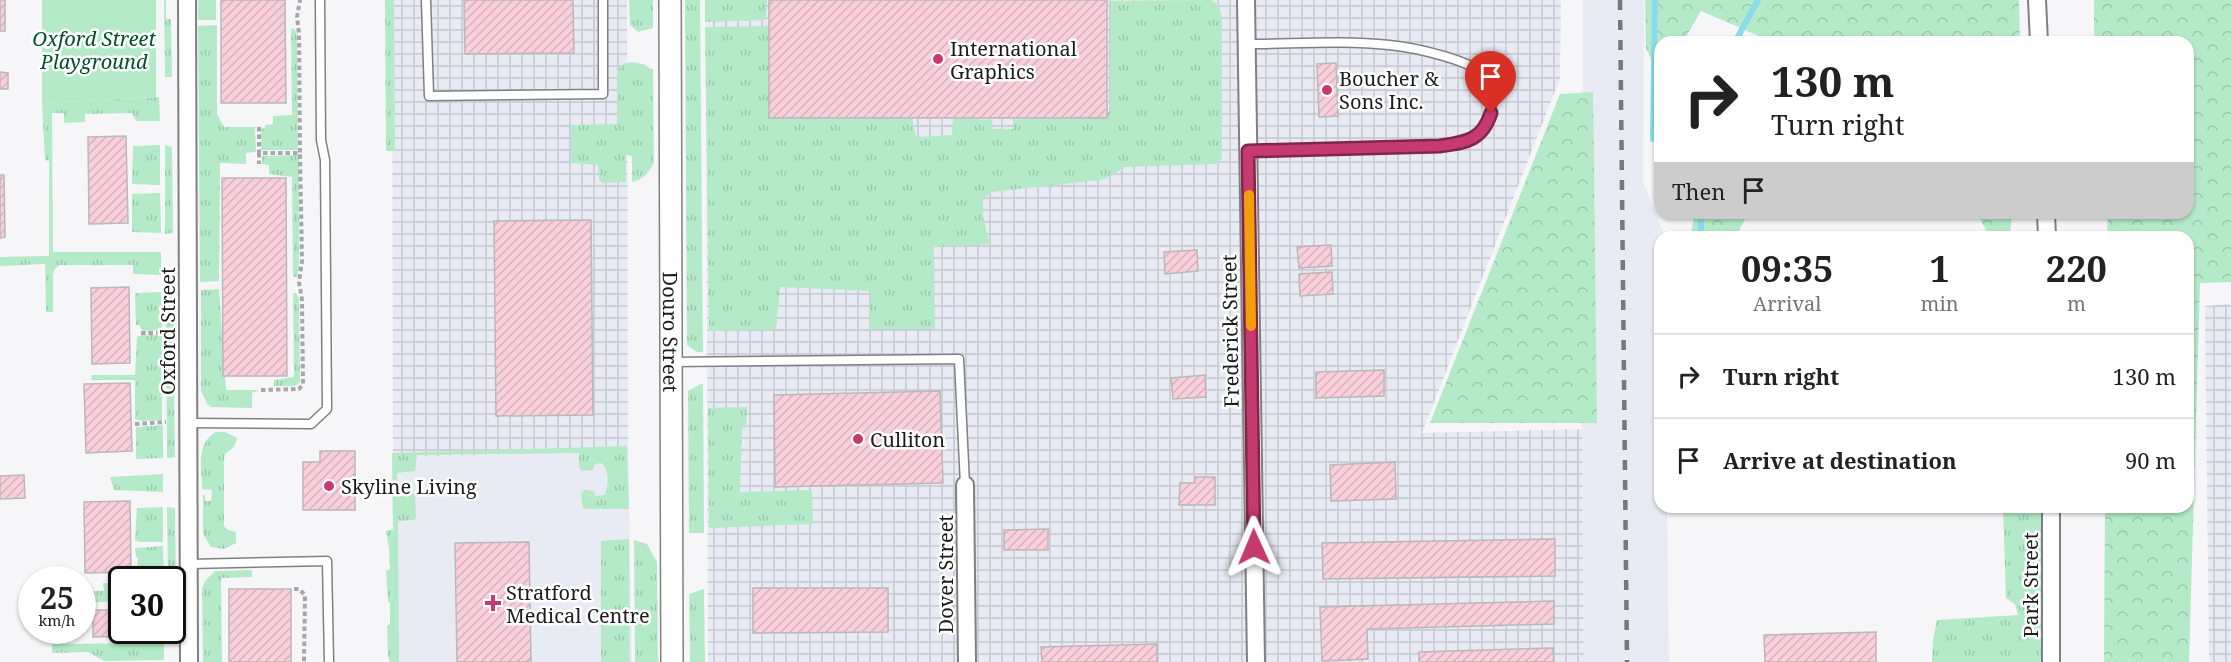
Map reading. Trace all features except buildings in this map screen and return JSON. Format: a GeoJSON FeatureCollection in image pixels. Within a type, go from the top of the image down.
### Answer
{"type":"FeatureCollection","features":[{"type":"Feature","properties":{"kind":"street","name":"Oxford Street"},"geometry":{"type":"LineString","coordinates":[[187,0],[189,662]]}},
{"type":"Feature","properties":{"kind":"street","name":"Douro Street"},"geometry":{"type":"LineString","coordinates":[[670,0],[672,662]]}},
{"type":"Feature","properties":{"kind":"street","name":"Frederick Street"},"geometry":{"type":"LineString","coordinates":[[1246,0],[1256,662]]}},
{"type":"Feature","properties":{"kind":"street"},"geometry":{"type":"LineString","coordinates":[[2037,0],[2039,36]]}},
{"type":"Feature","properties":{"kind":"street","name":"Dover Street"},"geometry":{"type":"LineString","coordinates":[[965,485],[967,662]]}},
{"type":"Feature","properties":{"kind":"street","name":"Park Street"},"geometry":{"type":"LineString","coordinates":[[2050,513],[2051,662]]}},
{"type":"Feature","properties":{"kind":"lane"},"geometry":{"type":"LineString","coordinates":[[188,423],[311,424],[327,409],[325,160],[321,140],[320,0]]}},
{"type":"Feature","properties":{"kind":"lane"},"geometry":{"type":"LineString","coordinates":[[426,0],[429,96],[603,94],[603,0]]}},
{"type":"Feature","properties":{"kind":"lane"},"geometry":{"type":"LineString","coordinates":[[1246,44],[1391,45],[1455,59],[1477,69],[1488,79],[1492,94],[1491,113],[1486,127],[1476,137],[1463,143],[1248,151]]}},
{"type":"Feature","properties":{"kind":"lane"},"geometry":{"type":"LineString","coordinates":[[671,362],[959,359],[965,485]]}},
{"type":"Feature","properties":{"kind":"lane"},"geometry":{"type":"LineString","coordinates":[[189,564],[327,561],[329,662]]}},
{"type":"Feature","properties":{"kind":"path"},"geometry":{"type":"LineString","coordinates":[[261,390],[299,389],[303,384],[302,300],[299,282],[302,261],[297,17],[300,0]]}},
{"type":"Feature","properties":{"kind":"path"},"geometry":{"type":"LineString","coordinates":[[259,127],[259,164]]}},
{"type":"Feature","properties":{"kind":"path"},"geometry":{"type":"LineString","coordinates":[[259,153],[300,153]]}},
{"type":"Feature","properties":{"kind":"path"},"geometry":{"type":"LineString","coordinates":[[141,333],[165,333]]}},
{"type":"Feature","properties":{"kind":"path"},"geometry":{"type":"LineString","coordinates":[[135,424],[166,422]]}},
{"type":"Feature","properties":{"kind":"path"},"geometry":{"type":"LineString","coordinates":[[294,589],[299,589],[305,596],[304,662]]}},
{"type":"Feature","properties":{"kind":"shaded area"},"geometry":{"type":"Polygon","coordinates":[[[392,0],[627,0],[628,451],[393,457],[392,0]]]}},
{"type":"Feature","properties":{"kind":"shaded area"},"geometry":{"type":"Polygon","coordinates":[[[706,0],[1561,0],[1560,78],[1422,433],[1582,429],[1584,662],[708,662],[706,0]]]}},
{"type":"Feature","properties":{"kind":"shaded area"},"geometry":{"type":"Polygon","coordinates":[[[1583,0],[1644,0],[1643,182],[1654,210],[1654,219],[1658,219],[1663,231],[1654,231],[1654,513],[1667,513],[1669,662],[1584,662],[1583,0]]]}},
{"type":"Feature","properties":{"kind":"shaded area"},"geometry":{"type":"Polygon","coordinates":[[[2231,304],[2231,662],[2209,662],[2205,306],[2231,304]]]}},
{"type":"Feature","properties":{"kind":"shaded area"},"geometry":{"type":"Polygon","coordinates":[[[628,451],[632,662],[397,662],[393,457],[628,451]]]}},
{"type":"Feature","properties":{"kind":"green space","name":"Oxford Street Playground"},"geometry":{"type":"Polygon","coordinates":[[[42,0],[156,0],[156,97],[42,103],[42,0]]]}},
{"type":"Feature","properties":{"kind":"green space"},"geometry":{"type":"Polygon","coordinates":[[[164,0],[166,0],[166,19],[171,19],[172,77],[165,77],[164,0]]]}},
{"type":"Feature","properties":{"kind":"green space"},"geometry":{"type":"Polygon","coordinates":[[[198,0],[216,0],[216,20],[198,20],[198,0]]]}},
{"type":"Feature","properties":{"kind":"green space"},"geometry":{"type":"Polygon","coordinates":[[[385,0],[394,0],[395,151],[386,151],[385,0]]]}},
{"type":"Feature","properties":{"kind":"green space"},"geometry":{"type":"Polygon","coordinates":[[[629,0],[653,0],[653,28],[638,32],[630,25],[629,0]]]}},
{"type":"Feature","properties":{"kind":"green space"},"geometry":{"type":"Polygon","coordinates":[[[685,0],[700,0],[703,352],[697,352],[687,345],[685,0]]]}},
{"type":"Feature","properties":{"kind":"green space"},"geometry":{"type":"Polygon","coordinates":[[[705,0],[767,0],[766,20],[705,22],[705,0]]]}},
{"type":"Feature","properties":{"kind":"green space"},"geometry":{"type":"Polygon","coordinates":[[[1211,0],[1219,6],[1222,17],[1222,159],[1217,164],[1124,167],[1110,177],[1100,180],[992,192],[983,198],[983,217],[990,244],[934,247],[935,329],[869,329],[871,291],[780,287],[776,329],[709,331],[705,27],[767,26],[771,28],[771,117],[912,118],[916,137],[952,135],[953,118],[992,120],[993,129],[1014,129],[1013,120],[1110,112],[1111,1],[1211,0]]]}},
{"type":"Feature","properties":{"kind":"green space"},"geometry":{"type":"Polygon","coordinates":[[[1645,0],[2019,0],[2020,36],[1757,36],[1701,11],[1686,36],[1654,36],[1654,64],[1646,49],[1645,0]]]}},
{"type":"Feature","properties":{"kind":"green space"},"geometry":{"type":"Polygon","coordinates":[[[2094,0],[2231,0],[2231,282],[2200,283],[2194,490],[2194,231],[2107,231],[2108,219],[2194,219],[2194,36],[2094,36],[2094,0]]]}},
{"type":"Feature","properties":{"kind":"green space"},"geometry":{"type":"Polygon","coordinates":[[[217,25],[217,114],[224,127],[255,127],[256,152],[246,153],[246,164],[220,163],[219,281],[200,282],[198,26],[217,25]]]}},
{"type":"Feature","properties":{"kind":"green space"},"geometry":{"type":"Polygon","coordinates":[[[294,28],[297,34],[298,150],[261,150],[261,129],[265,128],[265,125],[273,124],[273,116],[292,115],[291,29],[294,28]]]}},
{"type":"Feature","properties":{"kind":"green space"},"geometry":{"type":"Polygon","coordinates":[[[632,62],[643,64],[653,70],[654,162],[646,175],[632,182],[632,156],[626,155],[626,182],[602,183],[599,179],[598,165],[571,163],[571,125],[617,124],[617,71],[623,64],[632,62]]]}},
{"type":"Feature","properties":{"kind":"green space"},"geometry":{"type":"Polygon","coordinates":[[[1593,92],[1597,423],[1430,423],[1560,94],[1593,92]]]}},
{"type":"Feature","properties":{"kind":"green space"},"geometry":{"type":"Polygon","coordinates":[[[159,97],[160,121],[136,121],[132,113],[85,114],[85,122],[64,123],[64,113],[52,113],[53,252],[161,252],[161,275],[133,274],[133,265],[59,265],[54,270],[53,276],[53,312],[46,312],[45,264],[0,266],[0,257],[49,256],[49,161],[45,160],[42,103],[159,97]]]}},
{"type":"Feature","properties":{"kind":"green space"},"geometry":{"type":"Polygon","coordinates":[[[160,145],[160,185],[132,184],[133,146],[160,145]]]}},
{"type":"Feature","properties":{"kind":"green space"},"geometry":{"type":"Polygon","coordinates":[[[165,145],[172,147],[173,233],[165,234],[165,145]]]}},
{"type":"Feature","properties":{"kind":"green space"},"geometry":{"type":"Polygon","coordinates":[[[299,155],[299,269],[297,277],[293,277],[292,177],[269,174],[269,165],[262,164],[262,156],[299,155]]]}},
{"type":"Feature","properties":{"kind":"green space"},"geometry":{"type":"Polygon","coordinates":[[[160,193],[161,233],[132,232],[132,194],[160,193]]]}},
{"type":"Feature","properties":{"kind":"green space"},"geometry":{"type":"Polygon","coordinates":[[[1694,219],[1745,219],[1739,231],[1691,231],[1694,219]]]}},
{"type":"Feature","properties":{"kind":"green space"},"geometry":{"type":"Polygon","coordinates":[[[1980,219],[2012,219],[2010,231],[1987,231],[1980,219]]]}},
{"type":"Feature","properties":{"kind":"green space"},"geometry":{"type":"Polygon","coordinates":[[[219,289],[226,390],[259,390],[252,393],[252,408],[211,407],[207,404],[201,391],[201,290],[219,289]]]}},
{"type":"Feature","properties":{"kind":"green space"},"geometry":{"type":"Polygon","coordinates":[[[161,292],[162,330],[143,331],[139,325],[136,325],[135,293],[161,292]]]}},
{"type":"Feature","properties":{"kind":"green space"},"geometry":{"type":"Polygon","coordinates":[[[293,293],[296,293],[299,299],[300,382],[296,386],[274,386],[274,380],[294,377],[293,293]]]}},
{"type":"Feature","properties":{"kind":"green space"},"geometry":{"type":"Polygon","coordinates":[[[166,294],[173,296],[175,457],[167,458],[166,294]]]}},
{"type":"Feature","properties":{"kind":"green space"},"geometry":{"type":"Polygon","coordinates":[[[162,335],[162,420],[135,419],[135,380],[91,380],[92,375],[135,375],[137,337],[162,335]]]}},
{"type":"Feature","properties":{"kind":"green space"},"geometry":{"type":"Polygon","coordinates":[[[703,383],[704,533],[689,533],[688,391],[703,383]]]}},
{"type":"Feature","properties":{"kind":"green space"},"geometry":{"type":"Polygon","coordinates":[[[747,407],[746,428],[742,428],[740,492],[812,490],[813,524],[709,528],[708,408],[747,407]]]}},
{"type":"Feature","properties":{"kind":"green space"},"geometry":{"type":"Polygon","coordinates":[[[163,425],[163,458],[136,459],[136,427],[163,425]]]}},
{"type":"Feature","properties":{"kind":"green space"},"geometry":{"type":"Polygon","coordinates":[[[216,432],[225,432],[237,438],[224,459],[224,526],[236,532],[236,543],[224,549],[211,547],[203,534],[203,495],[205,495],[205,501],[211,501],[212,490],[202,489],[201,457],[205,443],[216,432]]]}},
{"type":"Feature","properties":{"kind":"green space"},"geometry":{"type":"Polygon","coordinates":[[[627,446],[629,509],[583,509],[581,494],[584,490],[594,491],[595,496],[605,495],[607,478],[606,470],[601,463],[595,464],[593,470],[582,471],[579,468],[579,453],[417,455],[415,471],[397,473],[398,492],[415,494],[416,518],[398,521],[399,662],[390,662],[387,626],[390,624],[390,603],[388,602],[386,571],[390,569],[386,531],[393,529],[392,453],[627,446]]]}},
{"type":"Feature","properties":{"kind":"green space"},"geometry":{"type":"Polygon","coordinates":[[[163,474],[163,492],[114,490],[110,477],[163,474]]]}},
{"type":"Feature","properties":{"kind":"green space"},"geometry":{"type":"Polygon","coordinates":[[[163,507],[163,542],[135,540],[137,508],[163,507]]]}},
{"type":"Feature","properties":{"kind":"green space"},"geometry":{"type":"Polygon","coordinates":[[[167,507],[175,508],[176,566],[168,566],[167,507]]]}},
{"type":"Feature","properties":{"kind":"green space"},"geometry":{"type":"Polygon","coordinates":[[[2003,513],[2045,513],[2047,662],[1932,662],[1937,620],[2018,615],[2015,604],[2006,598],[2003,513]]]}},
{"type":"Feature","properties":{"kind":"green space"},"geometry":{"type":"Polygon","coordinates":[[[2105,513],[2193,513],[2189,662],[2104,662],[2105,513]]]}},
{"type":"Feature","properties":{"kind":"green space"},"geometry":{"type":"Polygon","coordinates":[[[629,539],[630,662],[601,662],[601,541],[629,539]]]}},
{"type":"Feature","properties":{"kind":"green space"},"geometry":{"type":"Polygon","coordinates":[[[634,540],[647,544],[657,562],[658,662],[635,662],[634,540]]]}},
{"type":"Feature","properties":{"kind":"green space"},"geometry":{"type":"Polygon","coordinates":[[[163,546],[164,566],[138,566],[135,548],[163,546]]]}},
{"type":"Feature","properties":{"kind":"green space"},"geometry":{"type":"Polygon","coordinates":[[[252,570],[252,577],[221,578],[222,662],[203,662],[202,589],[205,581],[215,571],[252,570]]]}},
{"type":"Feature","properties":{"kind":"green space"},"geometry":{"type":"Polygon","coordinates":[[[103,583],[108,583],[108,602],[96,602],[96,591],[104,591],[103,583]]]}},
{"type":"Feature","properties":{"kind":"green space"},"geometry":{"type":"Polygon","coordinates":[[[704,589],[705,662],[690,662],[689,594],[704,589]]]}},
{"type":"Feature","properties":{"kind":"green space"},"geometry":{"type":"Polygon","coordinates":[[[52,644],[164,644],[164,660],[104,661],[88,652],[52,653],[52,644]]]}},
{"type":"Feature","properties":{"kind":"waterway"},"geometry":{"type":"LineString","coordinates":[[1654,36],[1655,0]]}},
{"type":"Feature","properties":{"kind":"waterway"},"geometry":{"type":"LineString","coordinates":[[1738,36],[1758,0]]}},
{"type":"Feature","properties":{"kind":"waterway"},"geometry":{"type":"LineString","coordinates":[[1653,139],[1654,70]]}},
{"type":"Feature","properties":{"kind":"waterway"},"geometry":{"type":"LineString","coordinates":[[1701,219],[1701,231]]}},
{"type":"Feature","properties":{"kind":"railway"},"geometry":{"type":"LineString","coordinates":[[1620,0],[1627,662]]}},
{"type":"Feature","properties":{"kind":"slow traffic"},"geometry":{"type":"LineString","coordinates":[[1249,195],[1251,326]]}},
{"type":"Feature","properties":{"kind":"place","name":"International Graphics"},"geometry":{"type":"Point","coordinates":[938,59]}},
{"type":"Feature","properties":{"kind":"place","name":"Boucher & Sons Inc."},"geometry":{"type":"Point","coordinates":[1327,90]}},
{"type":"Feature","properties":{"kind":"place","name":"Culliton"},"geometry":{"type":"Point","coordinates":[858,439]}},
{"type":"Feature","properties":{"kind":"place","name":"Skyline Living"},"geometry":{"type":"Point","coordinates":[329,486]}},
{"type":"Feature","properties":{"kind":"place","name":"Stratford Medical Centre"},"geometry":{"type":"Point","coordinates":[493,603]}},
{"type":"Feature","properties":{"kind":"route"},"geometry":{"type":"LineString","coordinates":[[1254,547],[1248,151],[1440,146],[1463,143],[1476,137],[1486,127],[1491,113]]}}]}
